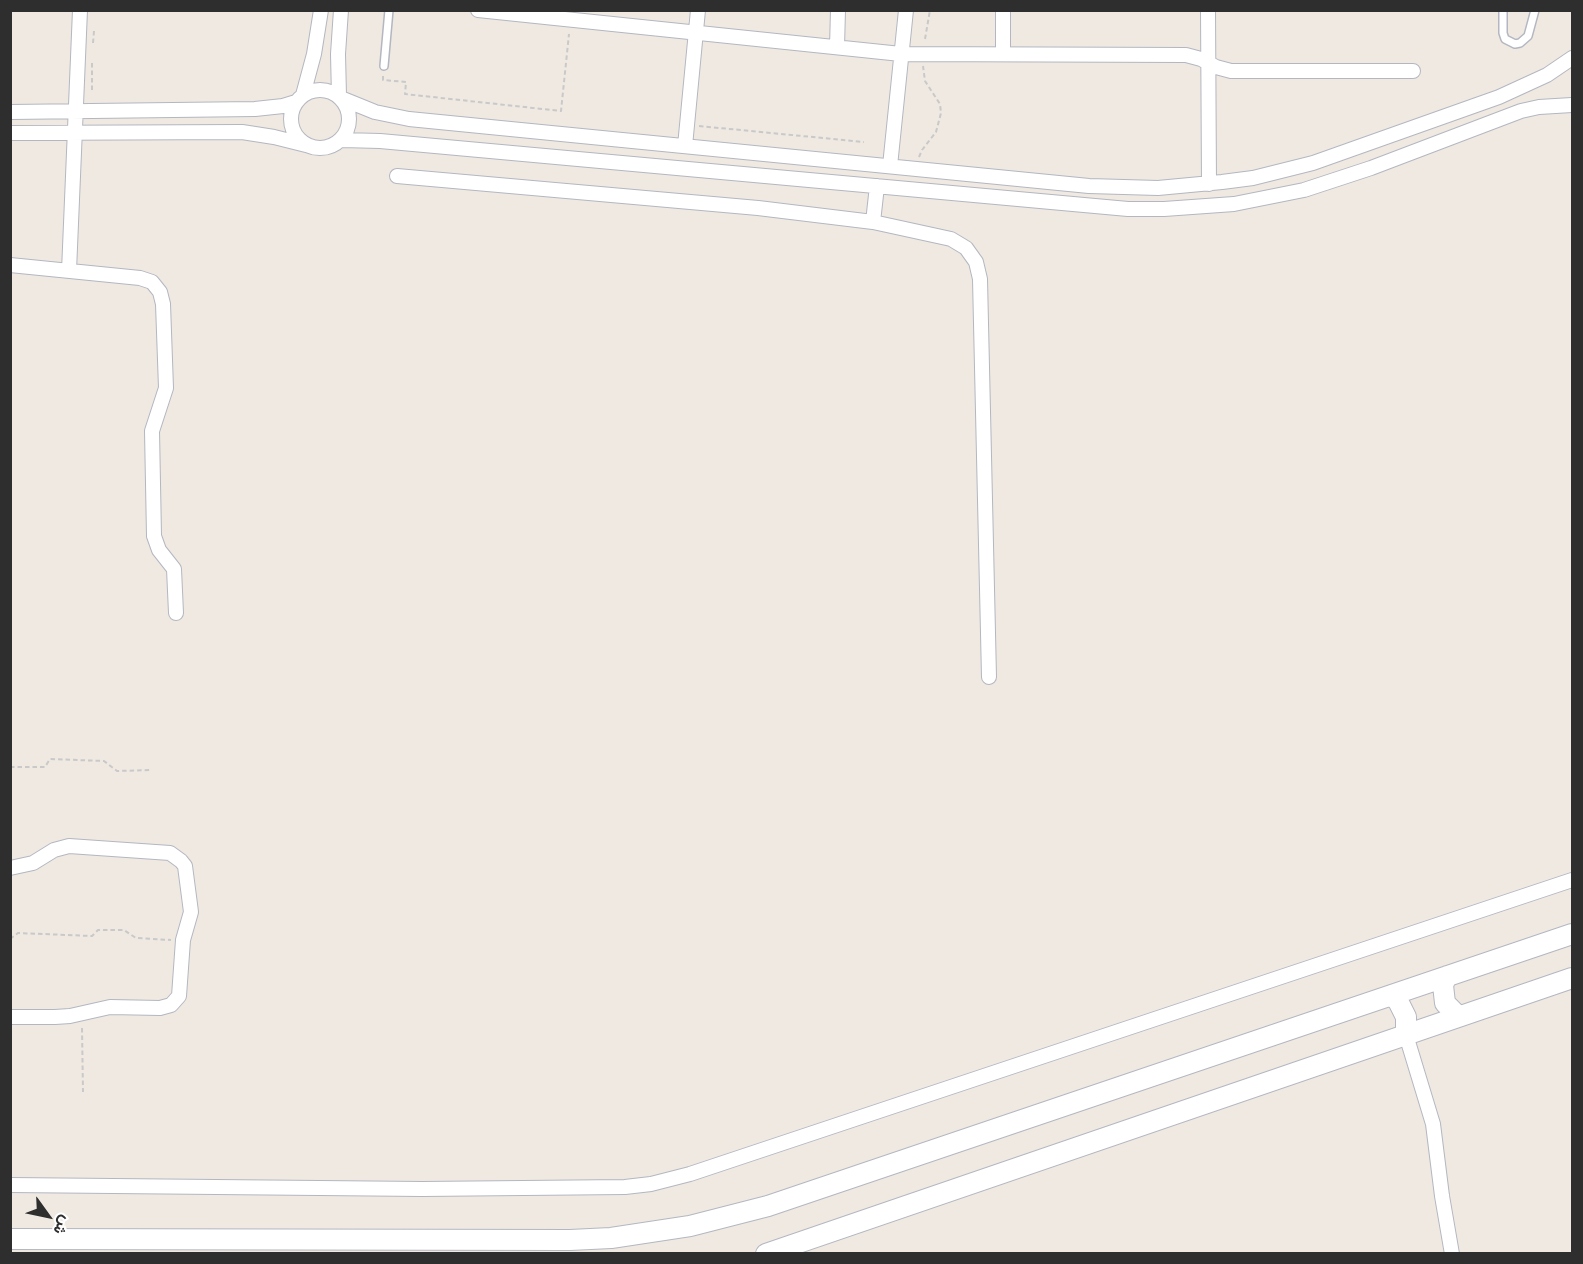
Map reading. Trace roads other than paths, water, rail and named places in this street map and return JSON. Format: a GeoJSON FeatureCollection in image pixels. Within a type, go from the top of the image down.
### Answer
{"type":"FeatureCollection","features":[{"type":"Feature","properties":{"kind":"street"},"geometry":{"type":"LineString","coordinates":[[69,271],[80,10]]}},
{"type":"Feature","properties":{"kind":"street"},"geometry":{"type":"LineString","coordinates":[[306,145],[293,131],[291,121],[315,54],[321,10]]}},
{"type":"Feature","properties":{"kind":"street"},"geometry":{"type":"LineString","coordinates":[[10,133],[242,132],[274,137],[315,148],[325,149],[334,146],[347,133],[350,115],[341,98],[338,54],[341,10]]}},
{"type":"Feature","properties":{"kind":"street"},"geometry":{"type":"LineString","coordinates":[[685,146],[698,10]]}},
{"type":"Feature","properties":{"kind":"street"},"geometry":{"type":"LineString","coordinates":[[837,47],[838,10]]}},
{"type":"Feature","properties":{"kind":"street"},"geometry":{"type":"LineString","coordinates":[[890,166],[906,10]]}},
{"type":"Feature","properties":{"kind":"street"},"geometry":{"type":"LineString","coordinates":[[1003,10],[1003,54]]}},
{"type":"Feature","properties":{"kind":"street"},"geometry":{"type":"LineString","coordinates":[[1208,10],[1209,184]]}},
{"type":"Feature","properties":{"kind":"street"},"geometry":{"type":"LineString","coordinates":[[484,11],[901,54],[1186,55],[1231,71],[1413,71]]}},
{"type":"Feature","properties":{"kind":"street"},"geometry":{"type":"LineString","coordinates":[[10,112],[269,109],[321,89],[331,91],[341,98],[375,112],[409,119],[1101,187],[1158,188],[1253,178],[1313,163],[1499,98],[1547,75],[1572,57]]}},
{"type":"Feature","properties":{"kind":"street"},"geometry":{"type":"LineString","coordinates":[[342,140],[380,141],[1128,209],[1176,209],[1234,204],[1281,196],[1337,180],[1521,111],[1539,107],[1572,105]]}},
{"type":"Feature","properties":{"kind":"street"},"geometry":{"type":"LineString","coordinates":[[397,176],[758,208],[873,222],[951,239],[959,243],[972,255],[979,271],[989,677]]}},
{"type":"Feature","properties":{"kind":"street"},"geometry":{"type":"LineString","coordinates":[[873,222],[877,186]]}},
{"type":"Feature","properties":{"kind":"street"},"geometry":{"type":"LineString","coordinates":[[10,265],[146,279],[156,287],[162,298],[166,388],[152,431],[154,536],[159,550],[174,569],[176,613]]}},
{"type":"Feature","properties":{"kind":"street"},"geometry":{"type":"LineString","coordinates":[[10,868],[33,863],[54,850],[69,846],[170,853],[181,861],[187,873],[191,912],[183,940],[180,990],[176,1001],[171,1005],[160,1008],[110,1007],[55,1017],[10,1017]]}},
{"type":"Feature","properties":{"kind":"street"},"geometry":{"type":"LineString","coordinates":[[10,1185],[422,1189],[625,1187],[651,1184],[712,1167],[1572,880]]}},
{"type":"Feature","properties":{"kind":"street"},"geometry":{"type":"LineString","coordinates":[[10,1239],[570,1240],[651,1233],[730,1217],[768,1206],[1572,934]]}},
{"type":"Feature","properties":{"kind":"street"},"geometry":{"type":"LineString","coordinates":[[1447,976],[1443,985],[1445,1003],[1458,1016]]}},
{"type":"Feature","properties":{"kind":"street"},"geometry":{"type":"LineString","coordinates":[[766,1254],[1572,978]]}},
{"type":"Feature","properties":{"kind":"street"},"geometry":{"type":"LineString","coordinates":[[1392,996],[1406,1017],[1406,1035],[1433,1124],[1452,1254]]}},
{"type":"Feature","properties":{"kind":"lane"},"geometry":{"type":"LineString","coordinates":[[384,66],[389,10]]}},
{"type":"Feature","properties":{"kind":"lane"},"geometry":{"type":"LineString","coordinates":[[1503,10],[1505,39],[1515,44],[1528,36],[1535,10]]}}]}
